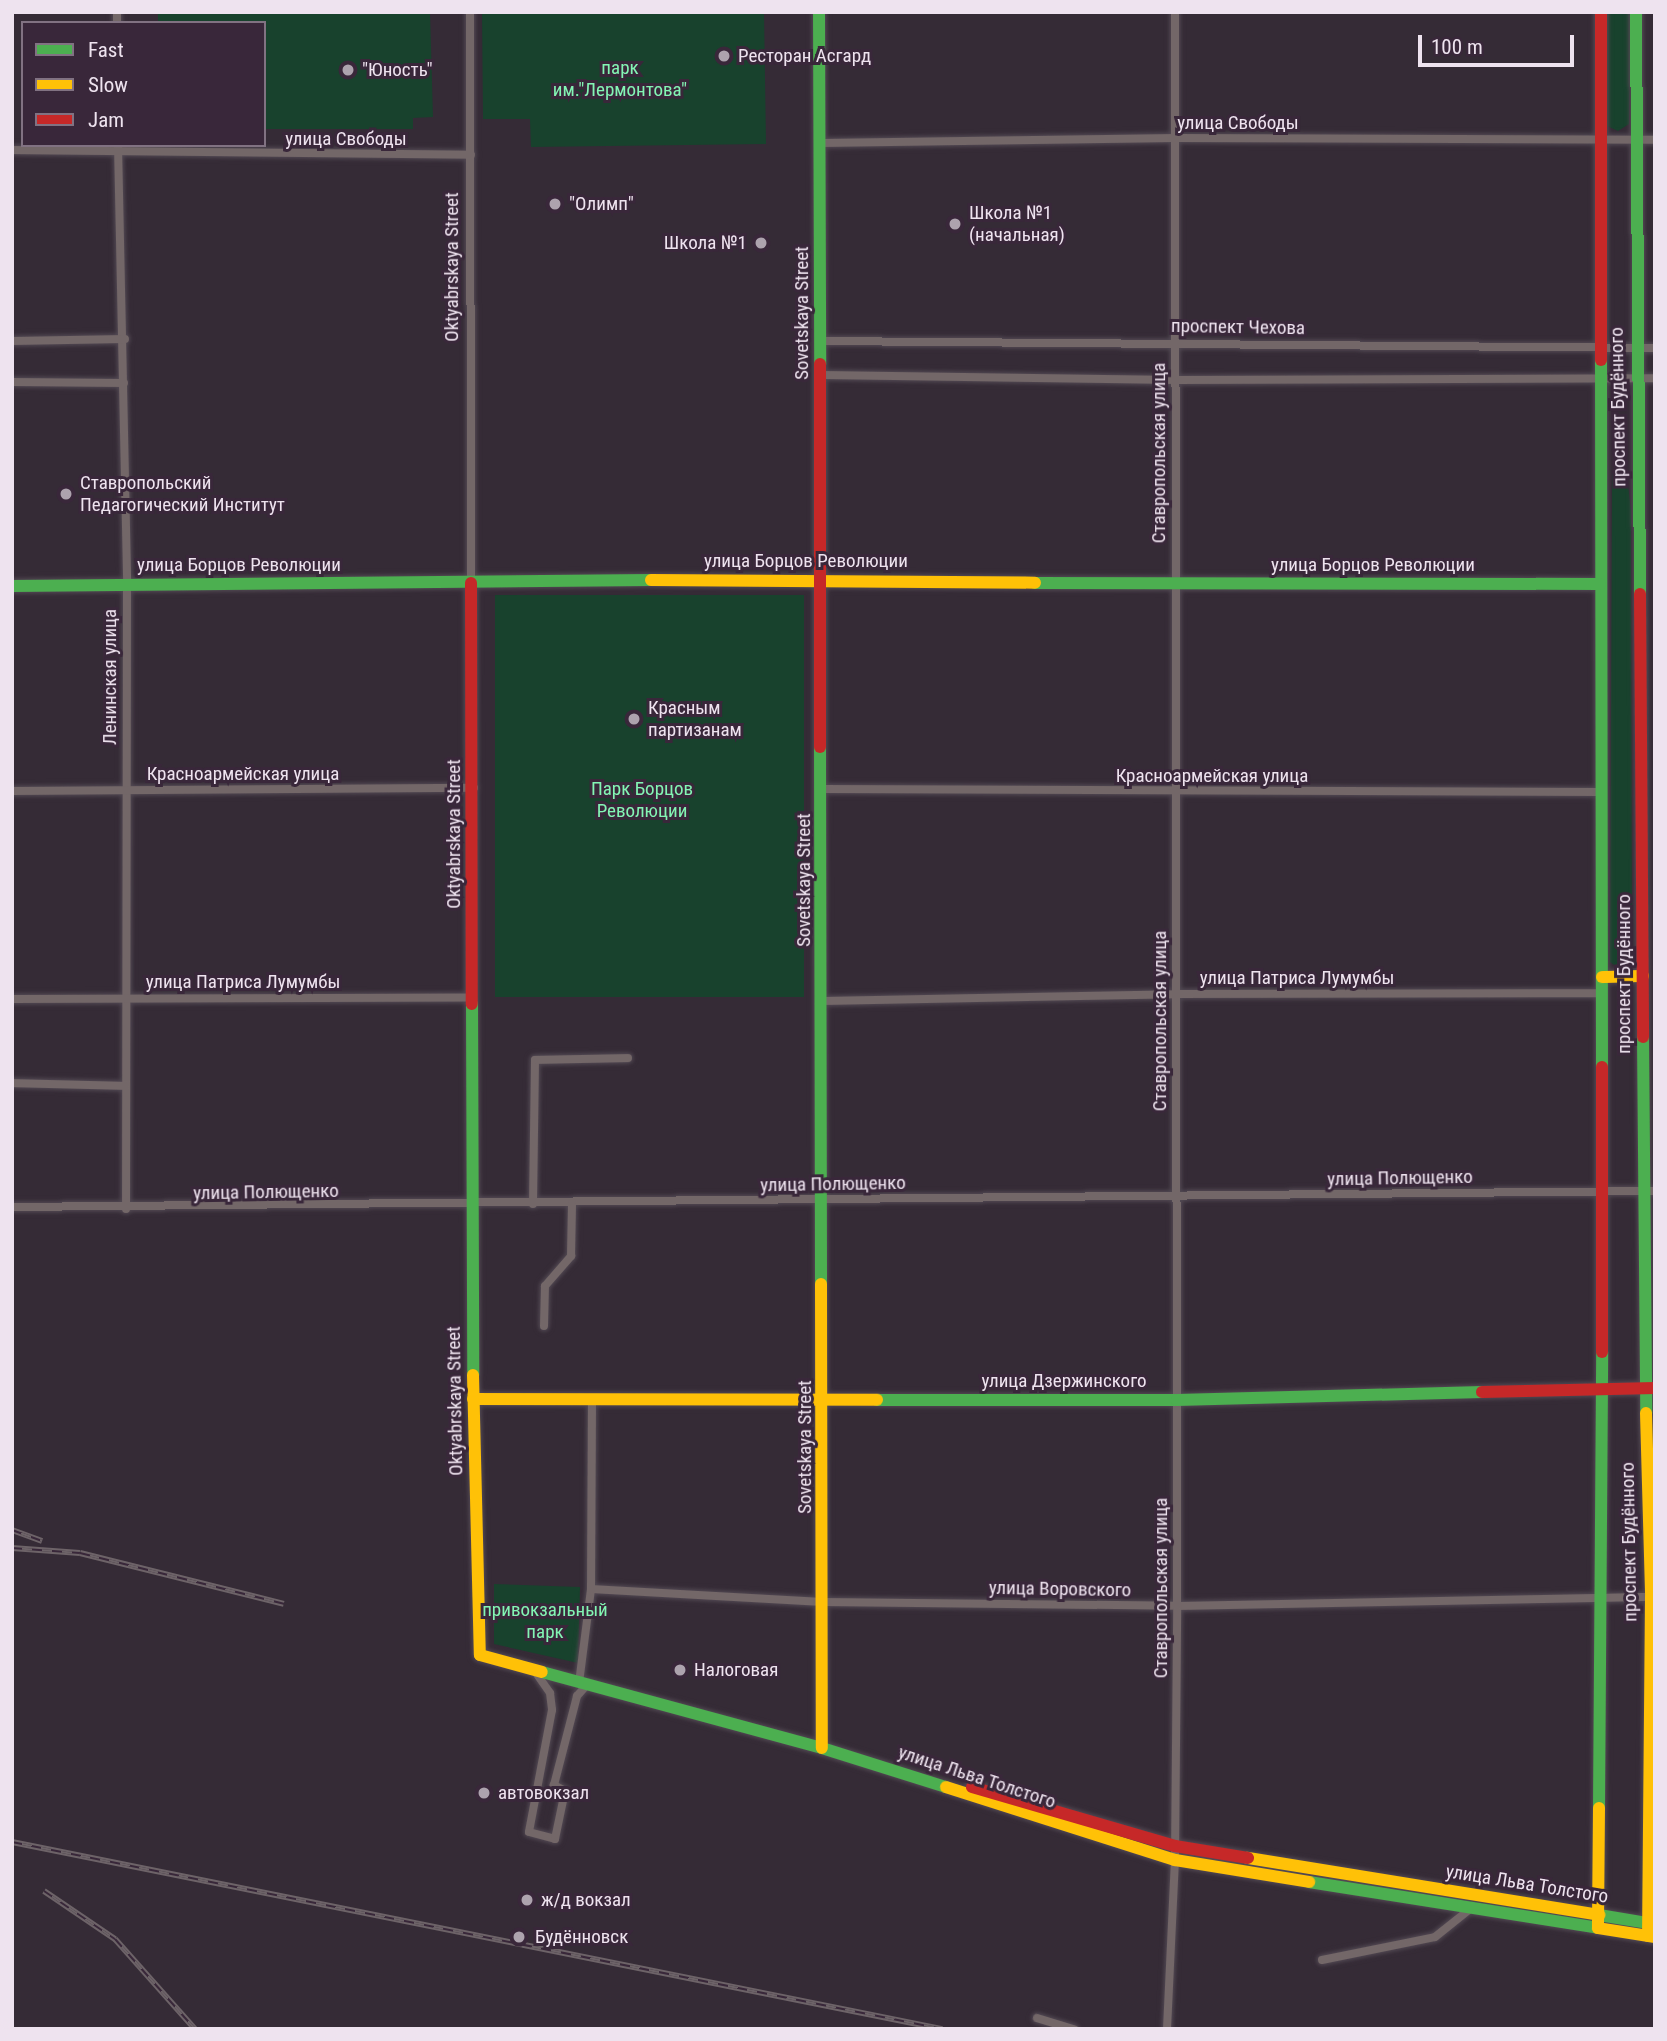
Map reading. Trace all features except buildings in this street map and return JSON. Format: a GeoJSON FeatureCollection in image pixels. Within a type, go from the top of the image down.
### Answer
{"type":"FeatureCollection","features":[{"type":"Feature","properties":{"kind":"main road","name":"Sovetskaya Street"},"geometry":{"type":"LineString","coordinates":[[819,12],[823,789],[822,1745]]}},
{"type":"Feature","properties":{"kind":"main road","name":"проспект Будённого"},"geometry":{"type":"LineString","coordinates":[[1598,1922],[1602,1595],[1601,12]]}},
{"type":"Feature","properties":{"kind":"main road","name":"проспект Будённого"},"geometry":{"type":"LineString","coordinates":[[1636,12],[1643,976],[1649,1191],[1653,1597],[1651,1930]]}},
{"type":"Feature","properties":{"kind":"main road","name":"улица Борцов Революции"},"geometry":{"type":"LineString","coordinates":[[12,586],[822,579],[1174,585],[1600,584]]}},
{"type":"Feature","properties":{"kind":"main road","name":"Oktyabrskaya Street"},"geometry":{"type":"LineString","coordinates":[[471,583],[474,788],[473,1399],[480,1655]]}},
{"type":"Feature","properties":{"kind":"main road"},"geometry":{"type":"LineString","coordinates":[[1602,977],[1643,976]]}},
{"type":"Feature","properties":{"kind":"main road","name":"улица Дзержинского"},"geometry":{"type":"LineString","coordinates":[[473,1399],[824,1402],[1177,1400],[1650,1388]]}},
{"type":"Feature","properties":{"kind":"main road","name":"улица Льва Толстого"},"geometry":{"type":"LineString","coordinates":[[480,1655],[822,1745],[1175,1846],[1651,1930]]}},
{"type":"Feature","properties":{"kind":"main road","name":"улица Льва Толстого"},"geometry":{"type":"LineString","coordinates":[[822,1745],[1175,1860],[1469,1910],[1598,1922]]}},
{"type":"Feature","properties":{"kind":"street","name":"Oktyabrskaya Street"},"geometry":{"type":"LineString","coordinates":[[470,12],[471,583]]}},
{"type":"Feature","properties":{"kind":"street","name":"Ставропольская улица"},"geometry":{"type":"LineString","coordinates":[[1167,2029],[1175,1860],[1177,1606],[1175,12]]}},
{"type":"Feature","properties":{"kind":"street","name":"улица Свободы"},"geometry":{"type":"LineString","coordinates":[[821,143],[1176,138],[1655,140]]}},
{"type":"Feature","properties":{"kind":"street","name":"улица Свободы"},"geometry":{"type":"LineString","coordinates":[[12,150],[471,155]]}},
{"type":"Feature","properties":{"kind":"street","name":"Ленинская улица"},"geometry":{"type":"LineString","coordinates":[[118,150],[125,339],[127,585],[126,1209]]}},
{"type":"Feature","properties":{"kind":"street"},"geometry":{"type":"LineString","coordinates":[[12,341],[125,339]]}},
{"type":"Feature","properties":{"kind":"street","name":"проспект Чехова"},"geometry":{"type":"LineString","coordinates":[[821,341],[1655,348]]}},
{"type":"Feature","properties":{"kind":"street"},"geometry":{"type":"LineString","coordinates":[[822,375],[1175,380],[1655,378]]}},
{"type":"Feature","properties":{"kind":"street"},"geometry":{"type":"LineString","coordinates":[[12,382],[124,383]]}},
{"type":"Feature","properties":{"kind":"street","name":"Красноармейская улица"},"geometry":{"type":"LineString","coordinates":[[12,791],[474,788]]}},
{"type":"Feature","properties":{"kind":"street","name":"Красноармейская улица"},"geometry":{"type":"LineString","coordinates":[[823,789],[1601,792]]}},
{"type":"Feature","properties":{"kind":"street","name":"улица Патриса Лумумбы"},"geometry":{"type":"LineString","coordinates":[[823,1001],[1176,994],[1602,993]]}},
{"type":"Feature","properties":{"kind":"street","name":"улица Патриса Лумумбы"},"geometry":{"type":"LineString","coordinates":[[12,999],[473,997]]}},
{"type":"Feature","properties":{"kind":"street"},"geometry":{"type":"LineString","coordinates":[[533,1204],[536,1060],[628,1058]]}},
{"type":"Feature","properties":{"kind":"street"},"geometry":{"type":"LineString","coordinates":[[12,1083],[126,1086]]}},
{"type":"Feature","properties":{"kind":"street","name":"улица Полющенко"},"geometry":{"type":"LineString","coordinates":[[12,1207],[126,1209],[1649,1191]]}},
{"type":"Feature","properties":{"kind":"street"},"geometry":{"type":"LineString","coordinates":[[544,1326],[545,1286],[571,1256],[572,1203]]}},
{"type":"Feature","properties":{"kind":"street"},"geometry":{"type":"LineString","coordinates":[[534,1670],[551,1693],[552,1710],[529,1832],[555,1839],[565,1791],[554,1786],[577,1696],[583,1684],[591,1589],[592,1401]]}},
{"type":"Feature","properties":{"kind":"street","name":"улица Воровского"},"geometry":{"type":"LineString","coordinates":[[591,1589],[823,1602],[1177,1606],[1602,1595],[1653,1597]]}},
{"type":"Feature","properties":{"kind":"street","name":"улица Льва Толстого"},"geometry":{"type":"LineString","coordinates":[[1321,1960],[1435,1937],[1469,1910]]}},
{"type":"Feature","properties":{"kind":"street"},"geometry":{"type":"LineString","coordinates":[[1037,2018],[1074,2029]]}},
{"type":"Feature","properties":{"kind":"green space","name":"\"Юность\""},"geometry":{"type":"Polygon","coordinates":[[[158,12],[430,12],[433,117],[413,118],[413,129],[266,129],[266,21],[158,21],[158,12]]]}},
{"type":"Feature","properties":{"kind":"green space","name":"парк им.\"Лермонтова\""},"geometry":{"type":"Polygon","coordinates":[[[482,12],[764,12],[766,144],[531,147],[530,119],[483,119],[482,12]]]}},
{"type":"Feature","properties":{"kind":"green space"},"geometry":{"type":"Polygon","coordinates":[[[1607,12],[1631,12],[1629,124],[1618,131],[1607,126],[1607,12]]]}},
{"type":"Feature","properties":{"kind":"green space"},"geometry":{"type":"Polygon","coordinates":[[[1626,467],[1631,511],[1632,949],[1630,960],[1614,965],[1610,962],[1612,474],[1626,467]]]}},
{"type":"Feature","properties":{"kind":"green space","name":"Парк Борцов Революции"},"geometry":{"type":"Polygon","coordinates":[[[495,595],[804,595],[804,997],[495,997],[495,595]]]}},
{"type":"Feature","properties":{"kind":"green space","name":"привокзальный парк"},"geometry":{"type":"Polygon","coordinates":[[[494,1584],[580,1587],[578,1663],[494,1644],[494,1584]]]}},
{"type":"Feature","properties":{"kind":"railway"},"geometry":{"type":"LineString","coordinates":[[12,1530],[42,1541]]}},
{"type":"Feature","properties":{"kind":"railway"},"geometry":{"type":"LineString","coordinates":[[12,1548],[80,1553],[284,1604]]}},
{"type":"Feature","properties":{"kind":"railway"},"geometry":{"type":"LineString","coordinates":[[12,1842],[942,2029]]}},
{"type":"Feature","properties":{"kind":"railway"},"geometry":{"type":"LineString","coordinates":[[44,1891],[115,1939],[195,2029]]}},
{"type":"Feature","properties":{"kind":"traffic: fast"},"geometry":{"type":"LineString","coordinates":[[819,12],[820,364]]}},
{"type":"Feature","properties":{"kind":"traffic: fast"},"geometry":{"type":"LineString","coordinates":[[1636,12],[1640,594]]}},
{"type":"Feature","properties":{"kind":"traffic: fast"},"geometry":{"type":"LineString","coordinates":[[1601,360],[1602,1067]]}},
{"type":"Feature","properties":{"kind":"traffic: fast"},"geometry":{"type":"LineString","coordinates":[[12,586],[651,580]]}},
{"type":"Feature","properties":{"kind":"traffic: fast"},"geometry":{"type":"LineString","coordinates":[[1035,583],[1600,584]]}},
{"type":"Feature","properties":{"kind":"traffic: fast"},"geometry":{"type":"LineString","coordinates":[[820,747],[821,1284]]}},
{"type":"Feature","properties":{"kind":"traffic: fast"},"geometry":{"type":"LineString","coordinates":[[472,1004],[473,1375]]}},
{"type":"Feature","properties":{"kind":"traffic: fast"},"geometry":{"type":"LineString","coordinates":[[1643,1037],[1646,1413]]}},
{"type":"Feature","properties":{"kind":"traffic: fast"},"geometry":{"type":"LineString","coordinates":[[1599,1808],[1602,1352]]}},
{"type":"Feature","properties":{"kind":"traffic: fast"},"geometry":{"type":"LineString","coordinates":[[877,1400],[1177,1400],[1482,1392]]}},
{"type":"Feature","properties":{"kind":"traffic: fast"},"geometry":{"type":"LineString","coordinates":[[542,1672],[822,1748],[946,1787]]}},
{"type":"Feature","properties":{"kind":"traffic: fast"},"geometry":{"type":"LineString","coordinates":[[1309,1882],[1598,1928]]}},
{"type":"Feature","properties":{"kind":"traffic: fast"},"geometry":{"type":"LineString","coordinates":[[1599,1915],[1654,1924]]}},
{"type":"Feature","properties":{"kind":"traffic: slow"},"geometry":{"type":"LineString","coordinates":[[651,580],[1035,583]]}},
{"type":"Feature","properties":{"kind":"traffic: slow"},"geometry":{"type":"LineString","coordinates":[[1602,977],[1643,976]]}},
{"type":"Feature","properties":{"kind":"traffic: slow"},"geometry":{"type":"LineString","coordinates":[[821,1284],[822,1748]]}},
{"type":"Feature","properties":{"kind":"traffic: slow"},"geometry":{"type":"LineString","coordinates":[[473,1375],[480,1655],[542,1672]]}},
{"type":"Feature","properties":{"kind":"traffic: slow"},"geometry":{"type":"LineString","coordinates":[[473,1399],[877,1400]]}},
{"type":"Feature","properties":{"kind":"traffic: slow"},"geometry":{"type":"LineString","coordinates":[[1646,1413],[1651,1597],[1648,1936]]}},
{"type":"Feature","properties":{"kind":"traffic: slow"},"geometry":{"type":"LineString","coordinates":[[946,1787],[1175,1860],[1309,1882]]}},
{"type":"Feature","properties":{"kind":"traffic: slow"},"geometry":{"type":"LineString","coordinates":[[1599,1808],[1598,1928],[1655,1937]]}},
{"type":"Feature","properties":{"kind":"traffic: slow"},"geometry":{"type":"LineString","coordinates":[[1248,1858],[1599,1915]]}},
{"type":"Feature","properties":{"kind":"traffic: jam"},"geometry":{"type":"LineString","coordinates":[[1601,12],[1601,360]]}},
{"type":"Feature","properties":{"kind":"traffic: jam"},"geometry":{"type":"LineString","coordinates":[[820,364],[820,747]]}},
{"type":"Feature","properties":{"kind":"traffic: jam"},"geometry":{"type":"LineString","coordinates":[[471,583],[472,1004]]}},
{"type":"Feature","properties":{"kind":"traffic: jam"},"geometry":{"type":"LineString","coordinates":[[1640,594],[1643,1037]]}},
{"type":"Feature","properties":{"kind":"traffic: jam"},"geometry":{"type":"LineString","coordinates":[[1602,1067],[1602,1352]]}},
{"type":"Feature","properties":{"kind":"traffic: jam"},"geometry":{"type":"LineString","coordinates":[[1482,1392],[1655,1388]]}},
{"type":"Feature","properties":{"kind":"traffic: jam"},"geometry":{"type":"LineString","coordinates":[[972,1787],[1175,1846],[1248,1858]]}},
{"type":"Feature","properties":{"kind":"place","name":"Ресторан Асгард"},"geometry":{"type":"Point","coordinates":[724,56]}},
{"type":"Feature","properties":{"kind":"place","name":"\"Юность\""},"geometry":{"type":"Point","coordinates":[348,70]}},
{"type":"Feature","properties":{"kind":"place","name":"\"Олимп\""},"geometry":{"type":"Point","coordinates":[555,204]}},
{"type":"Feature","properties":{"kind":"place","name":"Школа №1 (начальная)"},"geometry":{"type":"Point","coordinates":[955,224]}},
{"type":"Feature","properties":{"kind":"place","name":"Школа №1"},"geometry":{"type":"Point","coordinates":[761,243]}},
{"type":"Feature","properties":{"kind":"place","name":"Ставропольский Педагогический Институт"},"geometry":{"type":"Point","coordinates":[66,494]}},
{"type":"Feature","properties":{"kind":"place","name":"Красным партизанам"},"geometry":{"type":"Point","coordinates":[634,719]}},
{"type":"Feature","properties":{"kind":"place","name":"Налоговая"},"geometry":{"type":"Point","coordinates":[680,1670]}},
{"type":"Feature","properties":{"kind":"place","name":"автовокзал"},"geometry":{"type":"Point","coordinates":[484,1793]}},
{"type":"Feature","properties":{"kind":"place","name":"ж/д вокзал"},"geometry":{"type":"Point","coordinates":[527,1900]}},
{"type":"Feature","properties":{"kind":"place","name":"Будённовск"},"geometry":{"type":"Point","coordinates":[519,1937]}}]}
